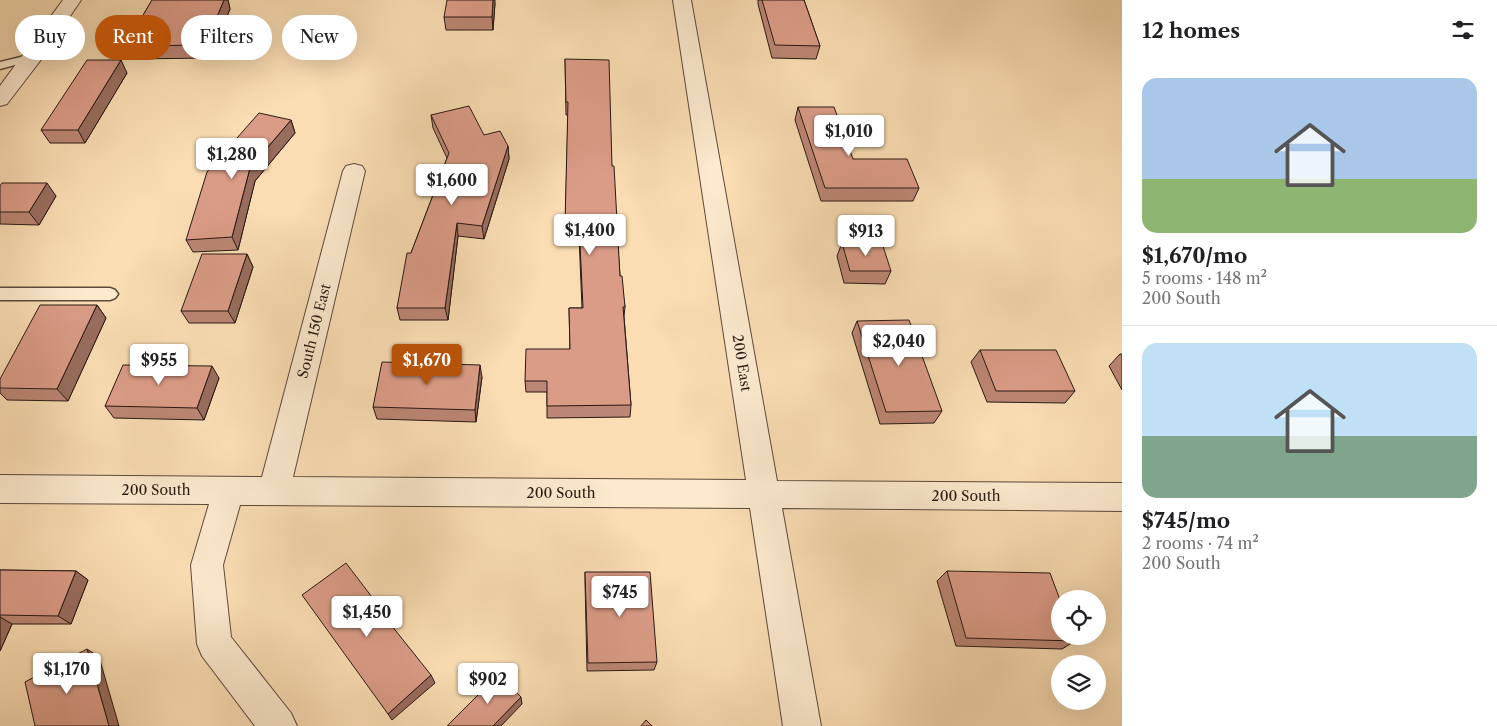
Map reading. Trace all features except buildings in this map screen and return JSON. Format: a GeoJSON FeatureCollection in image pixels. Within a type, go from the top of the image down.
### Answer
{"type":"FeatureCollection","features":[{"type":"Feature","properties":{"kind":"street"},"geometry":{"type":"LineString","coordinates":[[62,15],[72,0]]}},
{"type":"Feature","properties":{"kind":"street","name":"200 East"},"geometry":{"type":"LineString","coordinates":[[682,0],[802,726]]}},
{"type":"Feature","properties":{"kind":"street"},"geometry":{"type":"LineString","coordinates":[[0,100],[31,60]]}},
{"type":"Feature","properties":{"kind":"street","name":"South 150 East"},"geometry":{"type":"LineString","coordinates":[[274,491],[354,171]]}},
{"type":"Feature","properties":{"kind":"street","name":"200 South"},"geometry":{"type":"LineString","coordinates":[[0,488],[1122,497]]}},
{"type":"Feature","properties":{"kind":"street"},"geometry":{"type":"LineString","coordinates":[[229,490],[207,565],[214,644],[278,726]]}},
{"type":"Feature","properties":{"kind":"lane"},"geometry":{"type":"LineString","coordinates":[[0,66],[22,60]]}},
{"type":"Feature","properties":{"kind":"lane"},"geometry":{"type":"LineString","coordinates":[[0,294],[110,294]]}}]}
